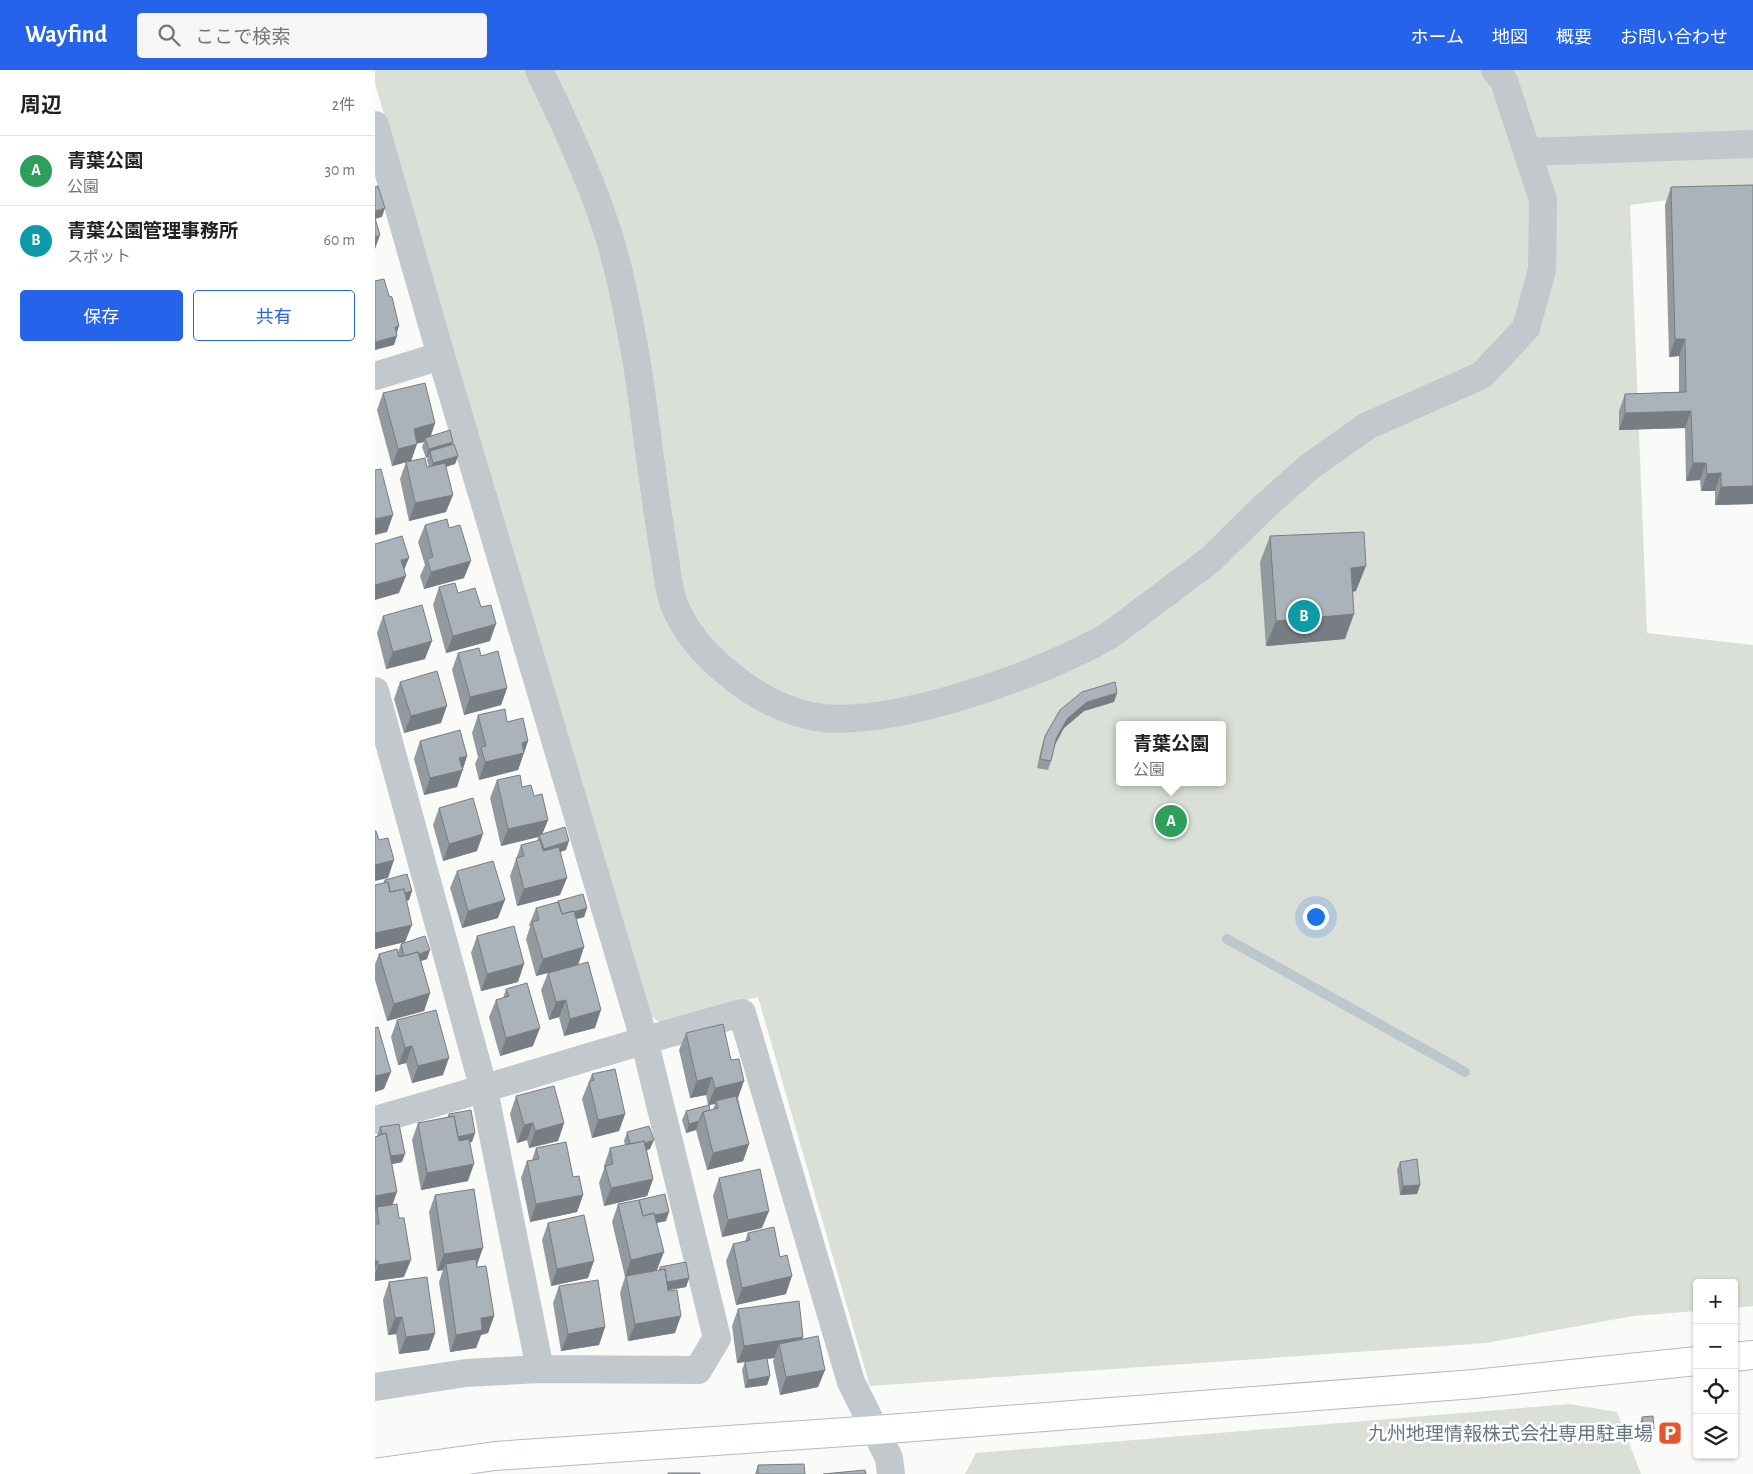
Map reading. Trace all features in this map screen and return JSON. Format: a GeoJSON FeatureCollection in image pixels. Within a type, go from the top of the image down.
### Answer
{"type":"FeatureCollection","features":[{"type":"Feature","properties":{"kind":"street"},"geometry":{"type":"LineString","coordinates":[[539,70],[576,149],[608,232],[637,364],[660,530],[674,604],[693,639],[713,661],[741,684],[783,708],[822,718],[860,718],[941,702],[1005,682],[1092,646],[1110,635],[1155,598],[1210,560],[1263,508],[1309,467],[1367,426],[1482,375],[1526,328],[1542,270],[1543,200],[1504,81],[1495,70]]}},
{"type":"Feature","properties":{"kind":"street"},"geometry":{"type":"LineString","coordinates":[[375,125],[441,356],[644,1039],[717,1338],[698,1370],[540,1369],[466,1373],[375,1387]]}},
{"type":"Feature","properties":{"kind":"street"},"geometry":{"type":"LineString","coordinates":[[1527,152],[1753,144]]}},
{"type":"Feature","properties":{"kind":"street"},"geometry":{"type":"LineString","coordinates":[[375,376],[441,356]]}},
{"type":"Feature","properties":{"kind":"street"},"geometry":{"type":"LineString","coordinates":[[375,691],[484,1090],[540,1369]]}},
{"type":"Feature","properties":{"kind":"street"},"geometry":{"type":"LineString","coordinates":[[375,1120],[484,1090],[644,1039],[742,1013],[851,1382],[889,1458],[891,1474]]}},
{"type":"Feature","properties":{"kind":"street"},"geometry":{"type":"LineString","coordinates":[[1738,1357],[1753,1355]]}},
{"type":"Feature","properties":{"kind":"street"},"geometry":{"type":"LineString","coordinates":[[375,1473],[495,1456],[875,1430],[1473,1384],[1693,1361]]}},
{"type":"Feature","properties":{"kind":"shaded area"},"geometry":{"type":"Polygon","coordinates":[[[375,70],[1753,70],[1753,189],[1630,205],[1647,633],[1753,645],[1753,1306],[1738,1308],[1738,1279],[1693,1279],[1693,1311],[1633,1316],[1486,1343],[870,1386],[758,997],[661,1023],[643,1011],[375,83],[375,70]]]}},
{"type":"Feature","properties":{"kind":"shaded area"},"geometry":{"type":"Polygon","coordinates":[[[1570,1404],[1617,1412],[1641,1474],[965,1474],[976,1453],[1570,1404]]]}},
{"type":"Feature","properties":{"kind":"building"},"geometry":{"type":"Polygon","coordinates":[[[1753,185],[1753,486],[1721,487],[1721,473],[1707,474],[1706,463],[1693,463],[1691,411],[1625,413],[1625,394],[1686,392],[1685,339],[1675,339],[1671,187],[1753,185]]]}},
{"type":"Feature","properties":{"kind":"building"},"geometry":{"type":"Polygon","coordinates":[[[378,186],[385,208],[375,211],[375,187],[378,186]]]}},
{"type":"Feature","properties":{"kind":"building"},"geometry":{"type":"Polygon","coordinates":[[[375,218],[380,235],[375,237],[375,218]]]}},
{"type":"Feature","properties":{"kind":"building"},"geometry":{"type":"Polygon","coordinates":[[[384,279],[389,296],[392,297],[399,326],[395,327],[397,336],[375,342],[375,281],[384,279]]]}},
{"type":"Feature","properties":{"kind":"building"},"geometry":{"type":"Polygon","coordinates":[[[425,383],[435,423],[414,429],[417,444],[398,449],[383,393],[425,383]]]}},
{"type":"Feature","properties":{"kind":"building"},"geometry":{"type":"Polygon","coordinates":[[[450,430],[453,442],[429,449],[425,438],[450,430]]]}},
{"type":"Feature","properties":{"kind":"building"},"geometry":{"type":"Polygon","coordinates":[[[454,444],[458,456],[433,463],[430,451],[454,444]]]}},
{"type":"Feature","properties":{"kind":"building"},"geometry":{"type":"Polygon","coordinates":[[[425,458],[427,467],[445,463],[453,495],[415,503],[406,462],[425,458]]]}},
{"type":"Feature","properties":{"kind":"building"},"geometry":{"type":"Polygon","coordinates":[[[381,469],[393,515],[375,519],[375,470],[381,469]]]}},
{"type":"Feature","properties":{"kind":"building"},"geometry":{"type":"Polygon","coordinates":[[[447,519],[449,528],[460,525],[471,561],[431,572],[427,559],[433,557],[425,525],[447,519]]]}},
{"type":"Feature","properties":{"kind":"building"},"geometry":{"type":"Polygon","coordinates":[[[1364,532],[1366,566],[1351,568],[1354,614],[1276,621],[1270,536],[1364,532]]]}},
{"type":"Feature","properties":{"kind":"building"},"geometry":{"type":"Polygon","coordinates":[[[402,536],[409,558],[401,560],[406,576],[375,585],[375,544],[402,536]]]}},
{"type":"Feature","properties":{"kind":"building"},"geometry":{"type":"Polygon","coordinates":[[[455,583],[458,593],[475,588],[481,607],[491,605],[496,624],[453,636],[439,587],[455,583]]]}},
{"type":"Feature","properties":{"kind":"building"},"geometry":{"type":"Polygon","coordinates":[[[422,605],[432,641],[393,652],[383,616],[422,605]]]}},
{"type":"Feature","properties":{"kind":"building"},"geometry":{"type":"Polygon","coordinates":[[[479,648],[481,656],[498,651],[507,688],[470,697],[458,653],[479,648]]]}},
{"type":"Feature","properties":{"kind":"building"},"geometry":{"type":"Polygon","coordinates":[[[437,671],[447,706],[411,716],[400,682],[437,671]]]}},
{"type":"Feature","properties":{"kind":"building"},"geometry":{"type":"Polygon","coordinates":[[[1115,682],[1117,693],[1087,702],[1067,719],[1056,739],[1051,761],[1040,759],[1045,736],[1060,710],[1082,692],[1115,682]]]}},
{"type":"Feature","properties":{"kind":"building"},"geometry":{"type":"Polygon","coordinates":[[[505,709],[507,722],[523,718],[528,741],[522,743],[524,753],[485,762],[481,747],[486,746],[478,715],[505,709]]]}},
{"type":"Feature","properties":{"kind":"building"},"geometry":{"type":"Polygon","coordinates":[[[460,730],[467,756],[459,758],[463,770],[430,778],[420,741],[460,730]]]}},
{"type":"Feature","properties":{"kind":"building"},"geometry":{"type":"Polygon","coordinates":[[[520,775],[522,787],[531,785],[534,796],[542,794],[548,820],[508,829],[497,780],[520,775]]]}},
{"type":"Feature","properties":{"kind":"building"},"geometry":{"type":"Polygon","coordinates":[[[473,798],[483,834],[449,844],[439,808],[473,798]]]}},
{"type":"Feature","properties":{"kind":"building"},"geometry":{"type":"Polygon","coordinates":[[[565,827],[569,841],[544,849],[539,835],[565,827]]]}},
{"type":"Feature","properties":{"kind":"building"},"geometry":{"type":"Polygon","coordinates":[[[375,831],[379,840],[388,838],[394,860],[375,865],[375,831]]]}},
{"type":"Feature","properties":{"kind":"building"},"geometry":{"type":"Polygon","coordinates":[[[540,840],[543,851],[559,847],[567,878],[524,889],[516,858],[524,856],[521,845],[540,840]]]}},
{"type":"Feature","properties":{"kind":"building"},"geometry":{"type":"Polygon","coordinates":[[[493,861],[505,900],[468,911],[457,871],[493,861]]]}},
{"type":"Feature","properties":{"kind":"building"},"geometry":{"type":"Polygon","coordinates":[[[407,874],[412,891],[405,893],[404,889],[390,892],[388,882],[385,883],[385,880],[407,874]]]}},
{"type":"Feature","properties":{"kind":"building"},"geometry":{"type":"Polygon","coordinates":[[[388,882],[390,892],[404,889],[412,925],[375,933],[375,885],[388,882]]]}},
{"type":"Feature","properties":{"kind":"building"},"geometry":{"type":"Polygon","coordinates":[[[583,894],[587,908],[562,914],[558,901],[583,894]]]}},
{"type":"Feature","properties":{"kind":"building"},"geometry":{"type":"Polygon","coordinates":[[[558,902],[562,914],[574,911],[584,947],[543,959],[532,922],[539,920],[536,908],[558,902]]]}},
{"type":"Feature","properties":{"kind":"building"},"geometry":{"type":"Polygon","coordinates":[[[514,926],[524,964],[487,974],[477,936],[514,926]]]}},
{"type":"Feature","properties":{"kind":"building"},"geometry":{"type":"Polygon","coordinates":[[[425,936],[430,950],[404,956],[401,944],[425,936]]]}},
{"type":"Feature","properties":{"kind":"building"},"geometry":{"type":"Polygon","coordinates":[[[397,949],[399,957],[418,952],[430,993],[394,1004],[379,954],[397,949]]]}},
{"type":"Feature","properties":{"kind":"building"},"geometry":{"type":"Polygon","coordinates":[[[588,962],[601,1010],[570,1019],[566,1000],[556,1002],[548,973],[588,962]]]}},
{"type":"Feature","properties":{"kind":"building"},"geometry":{"type":"Polygon","coordinates":[[[527,983],[540,1028],[506,1038],[496,1000],[509,996],[506,989],[527,983]]]}},
{"type":"Feature","properties":{"kind":"building"},"geometry":{"type":"Polygon","coordinates":[[[436,1010],[449,1058],[418,1066],[412,1046],[405,1048],[397,1020],[436,1010]]]}},
{"type":"Feature","properties":{"kind":"building"},"geometry":{"type":"Polygon","coordinates":[[[723,1024],[731,1060],[739,1059],[744,1081],[715,1088],[712,1077],[697,1081],[686,1033],[723,1024]]]}},
{"type":"Feature","properties":{"kind":"building"},"geometry":{"type":"Polygon","coordinates":[[[378,1027],[391,1072],[375,1076],[375,1028],[378,1027]]]}},
{"type":"Feature","properties":{"kind":"building"},"geometry":{"type":"Polygon","coordinates":[[[615,1069],[625,1114],[598,1120],[589,1082],[594,1080],[592,1074],[615,1069]]]}},
{"type":"Feature","properties":{"kind":"building"},"geometry":{"type":"Polygon","coordinates":[[[554,1086],[564,1123],[535,1131],[533,1123],[524,1125],[516,1096],[554,1086]]]}},
{"type":"Feature","properties":{"kind":"building"},"geometry":{"type":"Polygon","coordinates":[[[736,1096],[749,1144],[713,1153],[703,1112],[718,1108],[716,1101],[736,1096]]]}},
{"type":"Feature","properties":{"kind":"building"},"geometry":{"type":"Polygon","coordinates":[[[709,1105],[710,1110],[703,1112],[699,1121],[689,1124],[686,1111],[709,1105]]]}},
{"type":"Feature","properties":{"kind":"building"},"geometry":{"type":"Polygon","coordinates":[[[471,1110],[475,1133],[458,1137],[454,1116],[449,1117],[449,1114],[471,1110]]]}},
{"type":"Feature","properties":{"kind":"building"},"geometry":{"type":"Polygon","coordinates":[[[454,1116],[459,1141],[469,1139],[474,1164],[427,1173],[418,1123],[454,1116]]]}},
{"type":"Feature","properties":{"kind":"building"},"geometry":{"type":"Polygon","coordinates":[[[399,1124],[405,1154],[391,1156],[386,1133],[382,1134],[380,1127],[399,1124]]]}},
{"type":"Feature","properties":{"kind":"building"},"geometry":{"type":"Polygon","coordinates":[[[649,1126],[654,1140],[630,1144],[627,1132],[649,1126]]]}},
{"type":"Feature","properties":{"kind":"building"},"geometry":{"type":"Polygon","coordinates":[[[386,1133],[397,1192],[375,1196],[375,1137],[386,1133]]]}},
{"type":"Feature","properties":{"kind":"building"},"geometry":{"type":"Polygon","coordinates":[[[644,1141],[653,1179],[611,1188],[605,1166],[613,1164],[610,1148],[644,1141]]]}},
{"type":"Feature","properties":{"kind":"building"},"geometry":{"type":"Polygon","coordinates":[[[566,1142],[573,1177],[579,1176],[583,1195],[536,1204],[527,1161],[539,1159],[536,1148],[566,1142]]]}},
{"type":"Feature","properties":{"kind":"building"},"geometry":{"type":"Polygon","coordinates":[[[1417,1159],[1420,1185],[1403,1186],[1400,1162],[1417,1159]]]}},
{"type":"Feature","properties":{"kind":"building"},"geometry":{"type":"Polygon","coordinates":[[[760,1169],[769,1211],[728,1220],[719,1178],[760,1169]]]}},
{"type":"Feature","properties":{"kind":"building"},"geometry":{"type":"Polygon","coordinates":[[[474,1189],[483,1248],[444,1254],[435,1195],[474,1189]]]}},
{"type":"Feature","properties":{"kind":"building"},"geometry":{"type":"Polygon","coordinates":[[[665,1194],[669,1212],[643,1216],[639,1200],[665,1194]]]}},
{"type":"Feature","properties":{"kind":"building"},"geometry":{"type":"Polygon","coordinates":[[[639,1200],[643,1216],[654,1213],[664,1252],[631,1260],[618,1204],[639,1200]]]}},
{"type":"Feature","properties":{"kind":"building"},"geometry":{"type":"Polygon","coordinates":[[[397,1204],[399,1218],[404,1218],[411,1260],[378,1265],[378,1261],[375,1261],[375,1224],[379,1224],[377,1207],[397,1204]]]}},
{"type":"Feature","properties":{"kind":"building"},"geometry":{"type":"Polygon","coordinates":[[[584,1215],[594,1261],[557,1269],[548,1223],[584,1215]]]}},
{"type":"Feature","properties":{"kind":"building"},"geometry":{"type":"Polygon","coordinates":[[[774,1227],[780,1257],[787,1255],[792,1276],[742,1288],[733,1244],[750,1240],[748,1233],[774,1227]]]}},
{"type":"Feature","properties":{"kind":"building"},"geometry":{"type":"Polygon","coordinates":[[[476,1259],[477,1267],[486,1266],[494,1316],[481,1318],[482,1330],[456,1335],[446,1264],[476,1259]]]}},
{"type":"Feature","properties":{"kind":"building"},"geometry":{"type":"Polygon","coordinates":[[[686,1262],[689,1278],[667,1282],[665,1269],[660,1270],[660,1267],[686,1262]]]}},
{"type":"Feature","properties":{"kind":"building"},"geometry":{"type":"Polygon","coordinates":[[[665,1269],[668,1291],[677,1290],[681,1316],[635,1324],[626,1276],[665,1269]]]}},
{"type":"Feature","properties":{"kind":"building"},"geometry":{"type":"Polygon","coordinates":[[[427,1277],[435,1333],[406,1337],[402,1317],[395,1318],[389,1282],[427,1277]]]}},
{"type":"Feature","properties":{"kind":"building"},"geometry":{"type":"Polygon","coordinates":[[[598,1280],[605,1327],[568,1334],[559,1286],[598,1280]]]}},
{"type":"Feature","properties":{"kind":"building"},"geometry":{"type":"Polygon","coordinates":[[[799,1301],[803,1337],[744,1346],[738,1309],[799,1301]]]}},
{"type":"Feature","properties":{"kind":"building"},"geometry":{"type":"Polygon","coordinates":[[[818,1336],[825,1370],[786,1377],[779,1344],[818,1336]]]}},
{"type":"Feature","properties":{"kind":"building"},"geometry":{"type":"Polygon","coordinates":[[[767,1358],[770,1376],[748,1380],[745,1362],[767,1358]]]}},
{"type":"Feature","properties":{"kind":"building"},"geometry":{"type":"Polygon","coordinates":[[[1653,1416],[1654,1429],[1644,1430],[1642,1417],[1653,1416]]]}},
{"type":"Feature","properties":{"kind":"building"},"geometry":{"type":"Polygon","coordinates":[[[804,1464],[805,1474],[758,1474],[758,1465],[804,1464]]]}},
{"type":"Feature","properties":{"kind":"building"},"geometry":{"type":"Polygon","coordinates":[[[865,1470],[866,1474],[823,1474],[865,1470]]]}},
{"type":"Feature","properties":{"kind":"building"},"geometry":{"type":"Polygon","coordinates":[[[700,1473],[700,1474],[668,1474],[700,1473]]]}},
{"type":"Feature","properties":{"kind":"waterway"},"geometry":{"type":"LineString","coordinates":[[1227,939],[1465,1072]]}},
{"type":"Feature","properties":{"kind":"place","name":"青葉公園管理事務所"},"geometry":{"type":"Point","coordinates":[1304,616]}},
{"type":"Feature","properties":{"kind":"place","name":"青葉公園"},"geometry":{"type":"Point","coordinates":[1171,821]}},
{"type":"Feature","properties":{"kind":"place","name":"九州地理情報株式会社専用駐車場"},"geometry":{"type":"Point","coordinates":[1670,1433]}}]}
